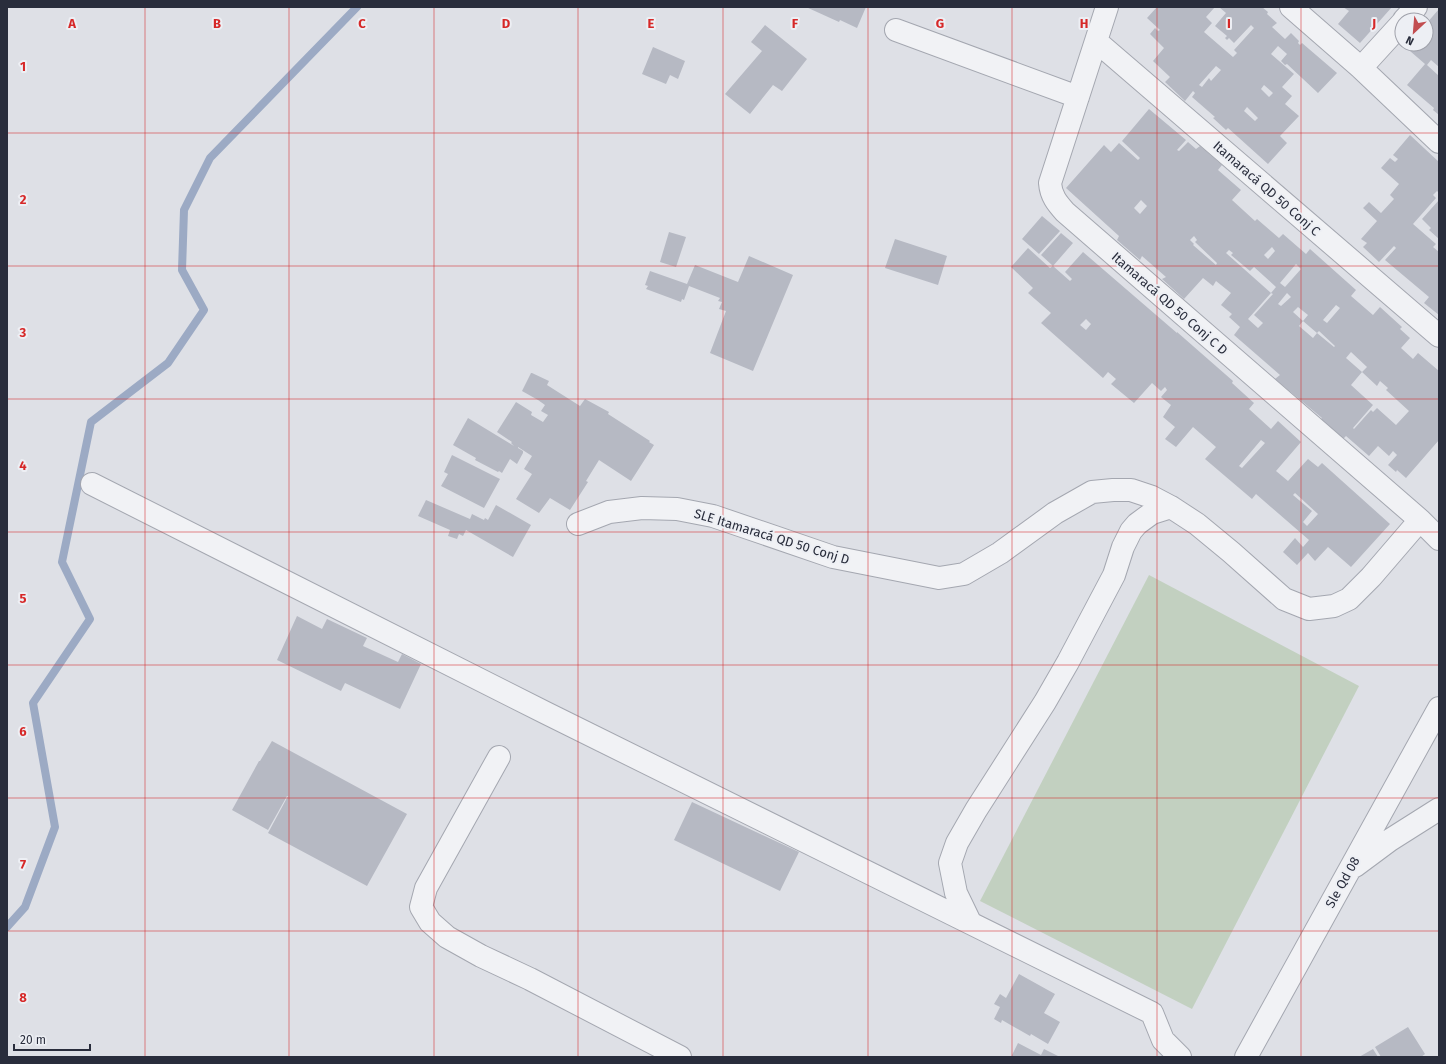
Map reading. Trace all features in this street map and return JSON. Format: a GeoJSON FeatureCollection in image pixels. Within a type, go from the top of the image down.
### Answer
{"type":"FeatureCollection","features":[{"type":"Feature","properties":{"kind":"street","name":"Itamaracá QD 50 Conj C D"},"geometry":{"type":"LineString","coordinates":[[1107,7],[1050,183],[1054,199],[1070,216],[1420,520],[1439,539]]}},
{"type":"Feature","properties":{"kind":"street"},"geometry":{"type":"LineString","coordinates":[[1291,7],[1361,68],[1439,142]]}},
{"type":"Feature","properties":{"kind":"street"},"geometry":{"type":"LineString","coordinates":[[896,30],[1078,97]]}},
{"type":"Feature","properties":{"kind":"street"},"geometry":{"type":"LineString","coordinates":[[1361,68],[1394,32]]}},
{"type":"Feature","properties":{"kind":"street","name":"Itamaracá QD 50 Conj C"},"geometry":{"type":"LineString","coordinates":[[1096,40],[1439,336]]}},
{"type":"Feature","properties":{"kind":"street"},"geometry":{"type":"LineString","coordinates":[[92,484],[553,716],[1152,1013],[1163,1040],[1180,1057]]}},
{"type":"Feature","properties":{"kind":"street","name":"SLE Itamaracá QD 50 Conj D"},"geometry":{"type":"LineString","coordinates":[[578,524],[609,512],[642,508],[677,509],[713,516],[833,557],[939,578],[964,574],[1000,553],[1055,512],[1092,492],[1131,490],[1152,497],[1171,507],[1197,524],[1226,547],[1284,599],[1309,609],[1334,606],[1349,599],[1371,577],[1420,520]]}},
{"type":"Feature","properties":{"kind":"street"},"geometry":{"type":"LineString","coordinates":[[970,922],[956,893],[950,863],[957,843],[976,810],[1045,702],[1068,662],[1114,575],[1123,547],[1131,531],[1137,524],[1152,513],[1171,507]]}},
{"type":"Feature","properties":{"kind":"street","name":"Sle Qd 08"},"geometry":{"type":"LineString","coordinates":[[1246,1057],[1439,708]]}},
{"type":"Feature","properties":{"kind":"street"},"geometry":{"type":"LineString","coordinates":[[499,757],[426,888],[421,907],[430,922],[448,937],[481,956],[530,979],[680,1057]]}},
{"type":"Feature","properties":{"kind":"street"},"geometry":{"type":"LineString","coordinates":[[1349,870],[1390,840],[1439,809]]}},
{"type":"Feature","properties":{"kind":"green space"},"geometry":{"type":"Polygon","coordinates":[[[1149,575],[1359,686],[1192,1009],[980,901],[1149,575]]]}},
{"type":"Feature","properties":{"kind":"building"},"geometry":{"type":"Polygon","coordinates":[[[806,7],[866,7],[857,28],[840,20],[839,22],[806,7]]]}},
{"type":"Feature","properties":{"kind":"building"},"geometry":{"type":"Polygon","coordinates":[[[1157,7],[1215,7],[1206,17],[1212,23],[1204,32],[1233,57],[1237,53],[1234,50],[1254,28],[1251,25],[1234,43],[1229,38],[1227,40],[1225,38],[1227,36],[1215,26],[1226,13],[1219,7],[1262,7],[1277,23],[1272,27],[1285,39],[1291,33],[1299,41],[1298,43],[1300,45],[1302,43],[1337,73],[1318,93],[1287,64],[1285,65],[1281,61],[1287,54],[1278,46],[1271,54],[1294,74],[1282,87],[1292,96],[1285,104],[1299,116],[1280,136],[1287,143],[1268,164],[1228,128],[1226,130],[1213,118],[1215,117],[1192,97],[1195,93],[1193,91],[1185,101],[1165,82],[1170,77],[1153,61],[1164,48],[1150,34],[1155,28],[1158,31],[1160,30],[1147,18],[1157,7]],[[1216,66],[1199,85],[1202,87],[1209,78],[1211,81],[1221,70],[1216,66]],[[1264,85],[1261,89],[1269,97],[1273,93],[1264,85]],[[1247,107],[1244,111],[1255,121],[1258,118],[1247,107]]]}},
{"type":"Feature","properties":{"kind":"building"},"geometry":{"type":"Polygon","coordinates":[[[1343,7],[1392,7],[1360,43],[1338,24],[1349,11],[1343,7]]]}},
{"type":"Feature","properties":{"kind":"building"},"geometry":{"type":"Polygon","coordinates":[[[1439,9],[1439,67],[1431,60],[1427,65],[1439,76],[1439,115],[1433,110],[1434,108],[1407,85],[1425,64],[1411,52],[1434,52],[1434,15],[1439,9]]]}},
{"type":"Feature","properties":{"kind":"building"},"geometry":{"type":"Polygon","coordinates":[[[765,25],[807,59],[782,91],[773,85],[750,114],[725,94],[762,51],[751,42],[765,25]]]}},
{"type":"Feature","properties":{"kind":"building"},"geometry":{"type":"Polygon","coordinates":[[[653,47],[685,61],[678,79],[670,75],[666,84],[642,74],[653,47]]]}},
{"type":"Feature","properties":{"kind":"building"},"geometry":{"type":"Polygon","coordinates":[[[1149,109],[1186,140],[1177,150],[1179,151],[1188,142],[1196,149],[1200,146],[1222,165],[1218,170],[1241,190],[1232,200],[1255,221],[1257,219],[1279,238],[1283,234],[1306,254],[1310,249],[1356,290],[1351,296],[1373,315],[1380,307],[1402,327],[1400,329],[1410,338],[1401,348],[1413,359],[1418,353],[1439,371],[1439,440],[1406,478],[1397,470],[1396,472],[1388,465],[1397,455],[1393,451],[1389,456],[1378,446],[1369,456],[1346,436],[1343,439],[1321,419],[1322,418],[1275,379],[1280,375],[1234,335],[1240,327],[1229,317],[1232,314],[1221,305],[1231,293],[1216,281],[1213,286],[1203,278],[1184,299],[1162,279],[1166,277],[1142,256],[1140,260],[1117,240],[1119,236],[1066,188],[1104,145],[1111,152],[1119,143],[1138,160],[1140,158],[1122,141],[1149,109]],[[1141,200],[1134,208],[1140,214],[1147,206],[1141,200]],[[1194,236],[1190,240],[1194,244],[1193,245],[1216,265],[1217,263],[1195,242],[1197,240],[1194,236]],[[1272,247],[1264,255],[1268,259],[1275,251],[1272,247]],[[1229,250],[1226,253],[1271,293],[1276,287],[1254,267],[1250,271],[1231,255],[1233,253],[1229,250]],[[1296,264],[1280,283],[1285,287],[1301,269],[1296,264]],[[1271,293],[1248,319],[1258,328],[1263,323],[1254,315],[1273,294],[1271,293]],[[1287,293],[1278,304],[1281,306],[1291,297],[1287,293]],[[1336,305],[1323,320],[1327,323],[1340,308],[1336,305]],[[1298,307],[1293,312],[1303,321],[1308,315],[1298,307]],[[1303,321],[1299,326],[1313,338],[1317,333],[1303,321]],[[1319,331],[1317,333],[1334,347],[1335,346],[1319,331]],[[1351,352],[1346,358],[1362,372],[1367,367],[1351,352]],[[1362,372],[1351,385],[1373,405],[1353,428],[1354,429],[1371,410],[1373,412],[1377,408],[1396,425],[1409,411],[1386,390],[1388,388],[1380,381],[1377,386],[1362,372]]]}},
{"type":"Feature","properties":{"kind":"building"},"geometry":{"type":"Polygon","coordinates":[[[1410,135],[1439,162],[1439,193],[1437,191],[1433,195],[1436,198],[1413,224],[1436,244],[1433,247],[1439,252],[1439,315],[1424,303],[1429,297],[1385,260],[1396,248],[1394,246],[1379,262],[1363,247],[1367,243],[1361,239],[1377,221],[1363,208],[1369,202],[1381,213],[1394,199],[1390,195],[1399,184],[1381,168],[1390,158],[1395,162],[1398,159],[1393,155],[1410,135]]]}},
{"type":"Feature","properties":{"kind":"building"},"geometry":{"type":"Polygon","coordinates":[[[1439,200],[1439,239],[1429,230],[1431,228],[1422,219],[1439,200]]]}},
{"type":"Feature","properties":{"kind":"building"},"geometry":{"type":"Polygon","coordinates":[[[1042,216],[1060,231],[1039,254],[1022,239],[1042,216]]]}},
{"type":"Feature","properties":{"kind":"building"},"geometry":{"type":"Polygon","coordinates":[[[669,232],[686,237],[676,267],[660,262],[669,232]]]}},
{"type":"Feature","properties":{"kind":"building"},"geometry":{"type":"Polygon","coordinates":[[[1061,233],[1073,243],[1053,266],[1041,255],[1061,233]]]}},
{"type":"Feature","properties":{"kind":"building"},"geometry":{"type":"Polygon","coordinates":[[[895,239],[947,256],[938,285],[885,268],[895,239]]]}},
{"type":"Feature","properties":{"kind":"building"},"geometry":{"type":"Polygon","coordinates":[[[1028,248],[1050,268],[1053,266],[1070,281],[1072,279],[1065,272],[1083,252],[1233,381],[1232,383],[1254,403],[1249,409],[1271,429],[1278,421],[1301,442],[1276,471],[1288,481],[1308,459],[1318,467],[1322,463],[1390,524],[1351,567],[1328,547],[1315,561],[1308,553],[1297,565],[1283,552],[1295,538],[1303,547],[1309,540],[1256,494],[1252,499],[1205,459],[1216,447],[1193,427],[1176,447],[1165,439],[1175,427],[1163,417],[1171,405],[1161,397],[1167,390],[1165,387],[1161,391],[1152,383],[1134,403],[1111,384],[1116,379],[1108,372],[1103,378],[1041,323],[1051,313],[1028,293],[1033,288],[1011,267],[1028,248]],[[1086,319],[1080,325],[1086,330],[1091,324],[1086,319]],[[1261,440],[1239,466],[1242,468],[1265,443],[1261,440]],[[1295,493],[1293,495],[1312,511],[1303,522],[1307,526],[1318,514],[1295,493]]]}},
{"type":"Feature","properties":{"kind":"building"},"geometry":{"type":"Polygon","coordinates":[[[749,256],[793,275],[753,371],[710,353],[726,311],[719,309],[722,302],[718,301],[720,298],[689,286],[684,300],[682,299],[681,302],[646,289],[648,286],[645,285],[650,271],[687,284],[695,265],[738,282],[749,256]]]}},
{"type":"Feature","properties":{"kind":"building"},"geometry":{"type":"Polygon","coordinates":[[[531,373],[549,381],[547,385],[580,406],[585,399],[609,412],[608,414],[654,445],[631,481],[599,460],[586,481],[588,482],[570,510],[550,498],[539,513],[516,499],[532,474],[524,469],[532,456],[518,447],[523,451],[523,453],[517,464],[510,459],[502,473],[475,460],[476,458],[453,445],[468,418],[514,446],[511,443],[512,442],[497,432],[516,402],[532,412],[531,415],[543,422],[548,415],[541,411],[545,405],[522,391],[531,373]]]}},
{"type":"Feature","properties":{"kind":"building"},"geometry":{"type":"Polygon","coordinates":[[[452,455],[500,479],[484,508],[441,486],[448,474],[444,472],[452,455]]]}},
{"type":"Feature","properties":{"kind":"building"},"geometry":{"type":"Polygon","coordinates":[[[426,500],[470,519],[472,514],[484,520],[485,518],[488,520],[496,505],[531,525],[513,557],[466,530],[463,536],[459,534],[457,539],[448,536],[450,530],[418,516],[426,500]]]}},
{"type":"Feature","properties":{"kind":"building"},"geometry":{"type":"Polygon","coordinates":[[[297,616],[322,629],[327,619],[367,638],[363,646],[398,662],[402,654],[421,664],[400,709],[345,683],[341,691],[277,660],[297,616]]]}},
{"type":"Feature","properties":{"kind":"building"},"geometry":{"type":"Polygon","coordinates":[[[272,741],[407,814],[367,886],[268,833],[288,796],[268,830],[232,810],[259,761],[272,741]]]}},
{"type":"Feature","properties":{"kind":"building"},"geometry":{"type":"Polygon","coordinates":[[[692,802],[799,852],[780,891],[674,840],[692,802]]]}},
{"type":"Feature","properties":{"kind":"building"},"geometry":{"type":"Polygon","coordinates":[[[1019,974],[1055,994],[1044,1013],[1060,1022],[1048,1044],[1031,1034],[1030,1036],[1002,1020],[1001,1023],[994,1019],[1000,1007],[994,1004],[1000,994],[1006,998],[1019,974]]]}},
{"type":"Feature","properties":{"kind":"building"},"geometry":{"type":"Polygon","coordinates":[[[1408,1027],[1425,1054],[1421,1057],[1381,1057],[1375,1047],[1408,1027]]]}},
{"type":"Feature","properties":{"kind":"building"},"geometry":{"type":"Polygon","coordinates":[[[1018,1043],[1041,1055],[1044,1049],[1060,1057],[1011,1057],[1018,1043]]]}},
{"type":"Feature","properties":{"kind":"building"},"geometry":{"type":"Polygon","coordinates":[[[1373,1049],[1378,1057],[1359,1057],[1373,1049]]]}},
{"type":"Feature","properties":{"kind":"waterway"},"geometry":{"type":"LineString","coordinates":[[7,927],[25,907],[55,827],[33,703],[90,619],[62,562],[91,422],[168,363],[204,310],[182,270],[184,210],[210,158],[357,7]]}}]}
